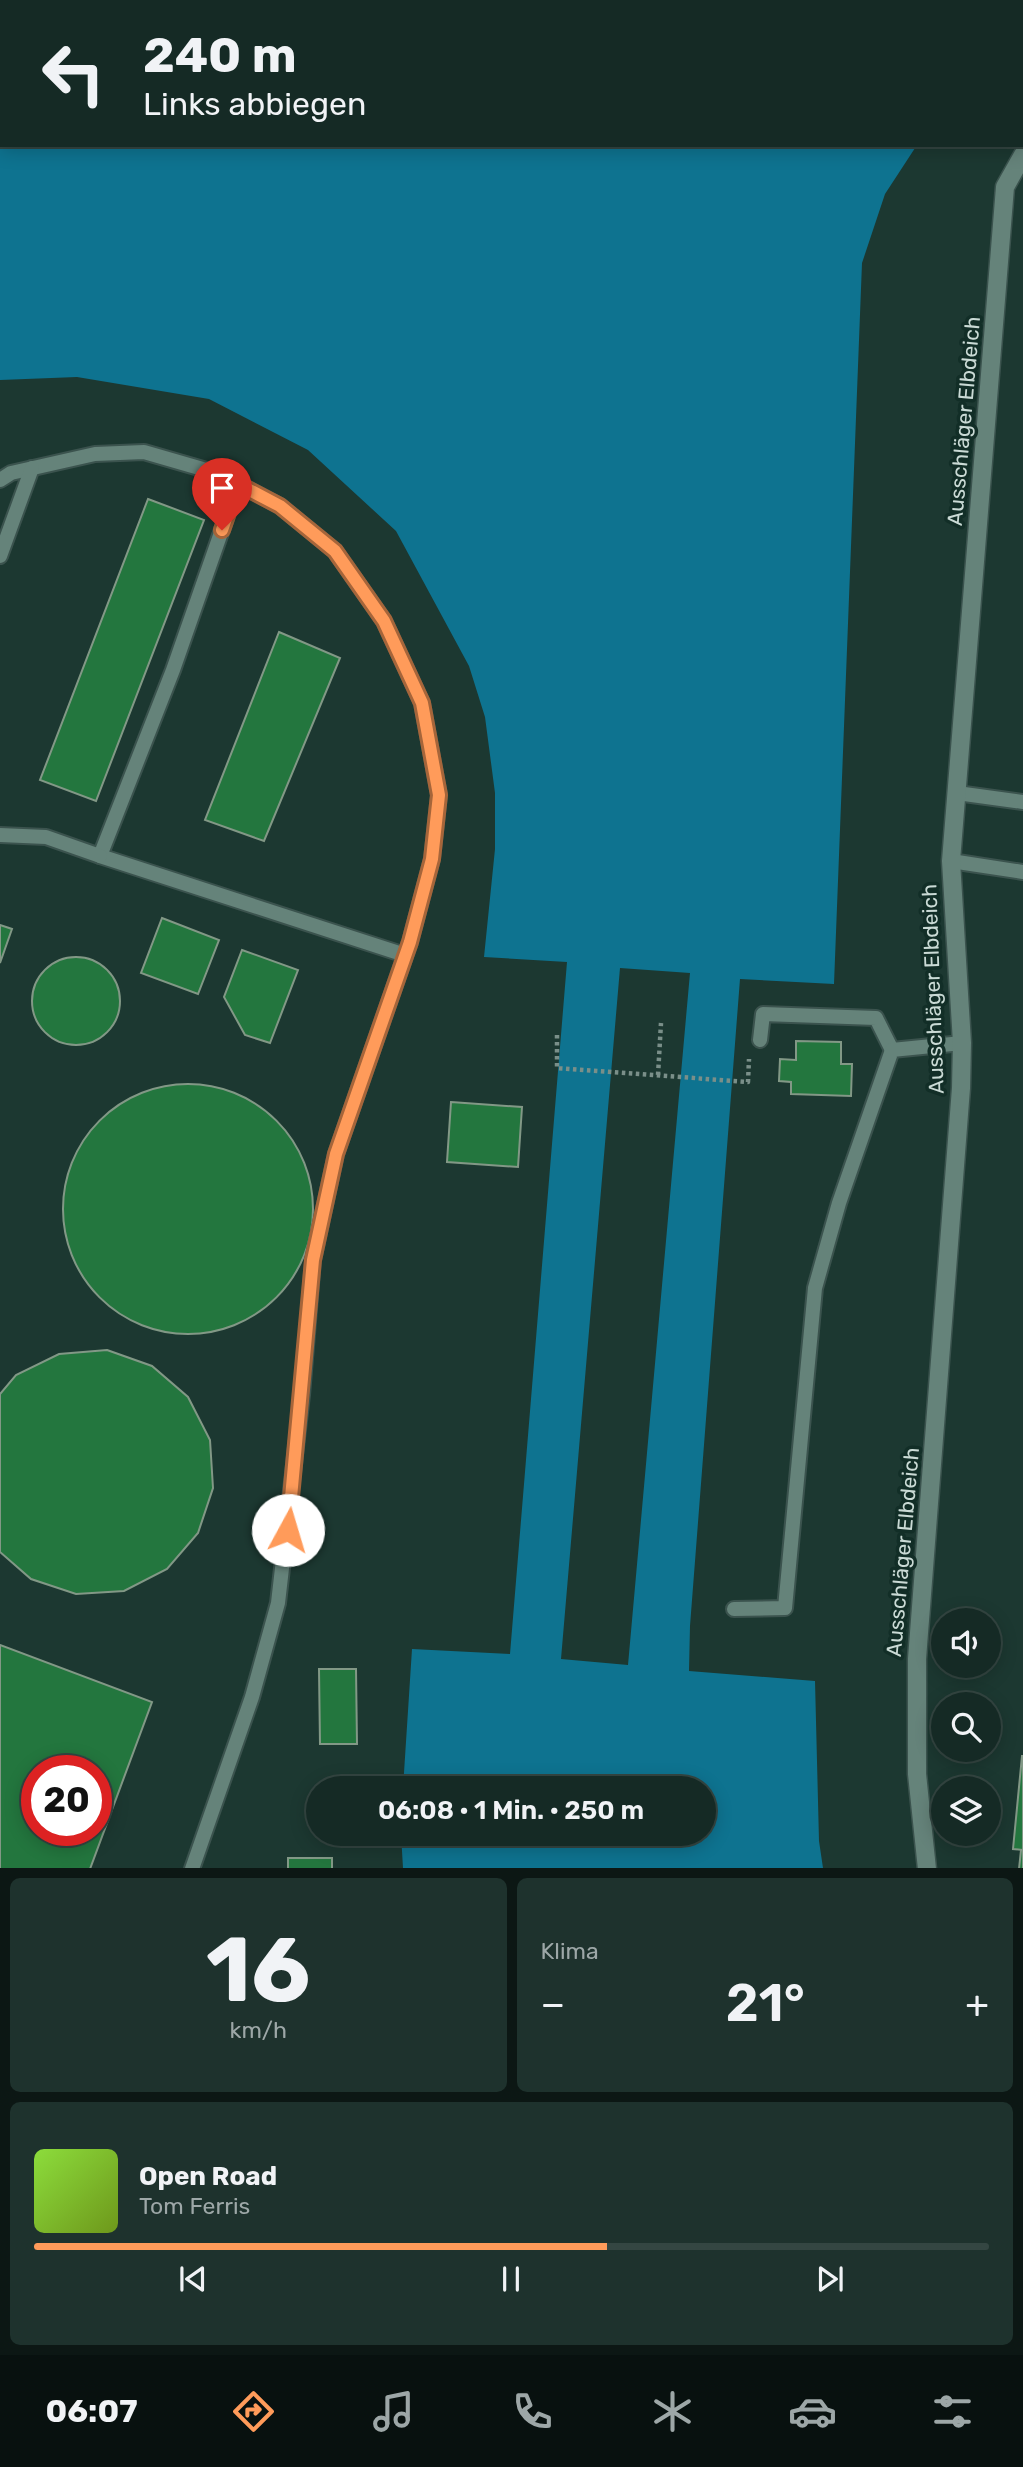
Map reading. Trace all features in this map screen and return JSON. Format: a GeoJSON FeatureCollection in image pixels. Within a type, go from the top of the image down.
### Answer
{"type":"FeatureCollection","features":[{"type":"Feature","properties":{"kind":"street","name":"Ausschläger Elbdeich"},"geometry":{"type":"LineString","coordinates":[[927,1868],[917,1774],[917,1658],[955,1177],[962,1043],[951,862],[1005,187],[1023,155]]}},
{"type":"Feature","properties":{"kind":"lane"},"geometry":{"type":"LineString","coordinates":[[0,480],[11,473],[95,454],[144,452],[220,474],[280,506],[335,551],[384,621],[422,703],[439,795],[432,859],[405,955],[336,1154],[313,1260],[294,1476],[278,1603],[252,1698],[192,1868]]}},
{"type":"Feature","properties":{"kind":"lane"},"geometry":{"type":"LineString","coordinates":[[0,556],[32,468]]}},
{"type":"Feature","properties":{"kind":"lane"},"geometry":{"type":"LineString","coordinates":[[100,856],[173,670],[238,484]]}},
{"type":"Feature","properties":{"kind":"lane"},"geometry":{"type":"LineString","coordinates":[[957,793],[1023,802]]}},
{"type":"Feature","properties":{"kind":"lane"},"geometry":{"type":"LineString","coordinates":[[0,835],[46,837],[405,955]]}},
{"type":"Feature","properties":{"kind":"lane"},"geometry":{"type":"LineString","coordinates":[[951,862],[1023,872]]}},
{"type":"Feature","properties":{"kind":"lane"},"geometry":{"type":"LineString","coordinates":[[734,1609],[785,1608],[815,1288],[839,1203],[892,1050],[876,1018],[763,1014],[754,1045]]}},
{"type":"Feature","properties":{"kind":"lane"},"geometry":{"type":"LineString","coordinates":[[892,1050],[962,1043]]}},
{"type":"Feature","properties":{"kind":"path"},"geometry":{"type":"LineString","coordinates":[[658,1076],[661,1023]]}},
{"type":"Feature","properties":{"kind":"path"},"geometry":{"type":"LineString","coordinates":[[557,1035],[557,1068],[748,1082],[754,1045]]}},
{"type":"Feature","properties":{"kind":"water"},"geometry":{"type":"Polygon","coordinates":[[[0,147],[916,147],[885,194],[862,263],[834,984],[740,979],[690,1626],[689,1671],[815,1681],[819,1841],[823,1868],[403,1868],[402,1846],[716,1846],[716,1776],[404,1776],[412,1649],[510,1654],[567,962],[484,957],[495,849],[495,793],[485,717],[469,666],[396,531],[308,450],[209,399],[77,377],[0,380],[0,147]],[[620,968],[561,1659],[628,1665],[690,973],[620,968]]]}},
{"type":"Feature","properties":{"kind":"building"},"geometry":{"type":"Polygon","coordinates":[[[148,499],[204,520],[96,801],[40,780],[148,499]]]}},
{"type":"Feature","properties":{"kind":"building"},"geometry":{"type":"Polygon","coordinates":[[[279,632],[340,658],[264,841],[205,820],[279,632]]]}},
{"type":"Feature","properties":{"kind":"building"},"geometry":{"type":"Polygon","coordinates":[[[162,918],[219,940],[198,994],[141,973],[162,918]]]}},
{"type":"Feature","properties":{"kind":"building"},"geometry":{"type":"Polygon","coordinates":[[[0,925],[12,929],[0,963],[0,925]]]}},
{"type":"Feature","properties":{"kind":"building"},"geometry":{"type":"Polygon","coordinates":[[[242,950],[298,970],[270,1043],[245,1035],[224,997],[242,950]]]}},
{"type":"Feature","properties":{"kind":"building"},"geometry":{"type":"Polygon","coordinates":[[[76,957],[93,961],[107,970],[116,984],[120,1001],[116,1018],[107,1032],[93,1041],[76,1045],[59,1041],[45,1032],[36,1018],[32,1001],[36,984],[45,970],[59,961],[76,957]]]}},
{"type":"Feature","properties":{"kind":"building"},"geometry":{"type":"Polygon","coordinates":[[[796,1041],[841,1042],[841,1064],[852,1064],[851,1096],[791,1094],[791,1082],[779,1081],[780,1059],[796,1060],[796,1041]]]}},
{"type":"Feature","properties":{"kind":"building"},"geometry":{"type":"Polygon","coordinates":[[[188,1084],[236,1094],[257,1105],[276,1121],[292,1140],[303,1161],[313,1209],[303,1257],[292,1278],[276,1297],[257,1313],[236,1324],[188,1334],[140,1324],[119,1313],[100,1297],[84,1278],[73,1257],[63,1209],[73,1161],[84,1140],[100,1121],[119,1105],[140,1094],[188,1084]]]}},
{"type":"Feature","properties":{"kind":"building"},"geometry":{"type":"Polygon","coordinates":[[[451,1102],[522,1107],[518,1167],[447,1162],[451,1102]]]}},
{"type":"Feature","properties":{"kind":"building"},"geometry":{"type":"Polygon","coordinates":[[[107,1350],[152,1366],[188,1397],[210,1440],[213,1488],[198,1533],[167,1569],[124,1591],[76,1594],[31,1579],[0,1552],[0,1394],[16,1375],[59,1354],[107,1350]]]}},
{"type":"Feature","properties":{"kind":"building"},"geometry":{"type":"Polygon","coordinates":[[[0,1645],[152,1702],[112,1810],[112,1755],[21,1755],[21,1846],[99,1846],[90,1868],[0,1868],[0,1645]]]}},
{"type":"Feature","properties":{"kind":"building"},"geometry":{"type":"Polygon","coordinates":[[[319,1669],[356,1669],[357,1744],[320,1744],[319,1669]]]}},
{"type":"Feature","properties":{"kind":"building"},"geometry":{"type":"Polygon","coordinates":[[[1023,1756],[1023,1850],[1013,1849],[1023,1756]]]}},
{"type":"Feature","properties":{"kind":"building"},"geometry":{"type":"Polygon","coordinates":[[[1021,1850],[1023,1850],[1023,1868],[1019,1868],[1021,1850]]]}},
{"type":"Feature","properties":{"kind":"building"},"geometry":{"type":"Polygon","coordinates":[[[288,1858],[332,1858],[332,1868],[288,1868],[288,1858]]]}},
{"type":"Feature","properties":{"kind":"route"},"geometry":{"type":"LineString","coordinates":[[222,530],[238,484],[280,506],[335,551],[384,621],[422,703],[439,795],[432,859],[410,942],[336,1154],[313,1260],[288,1530]]}}]}
